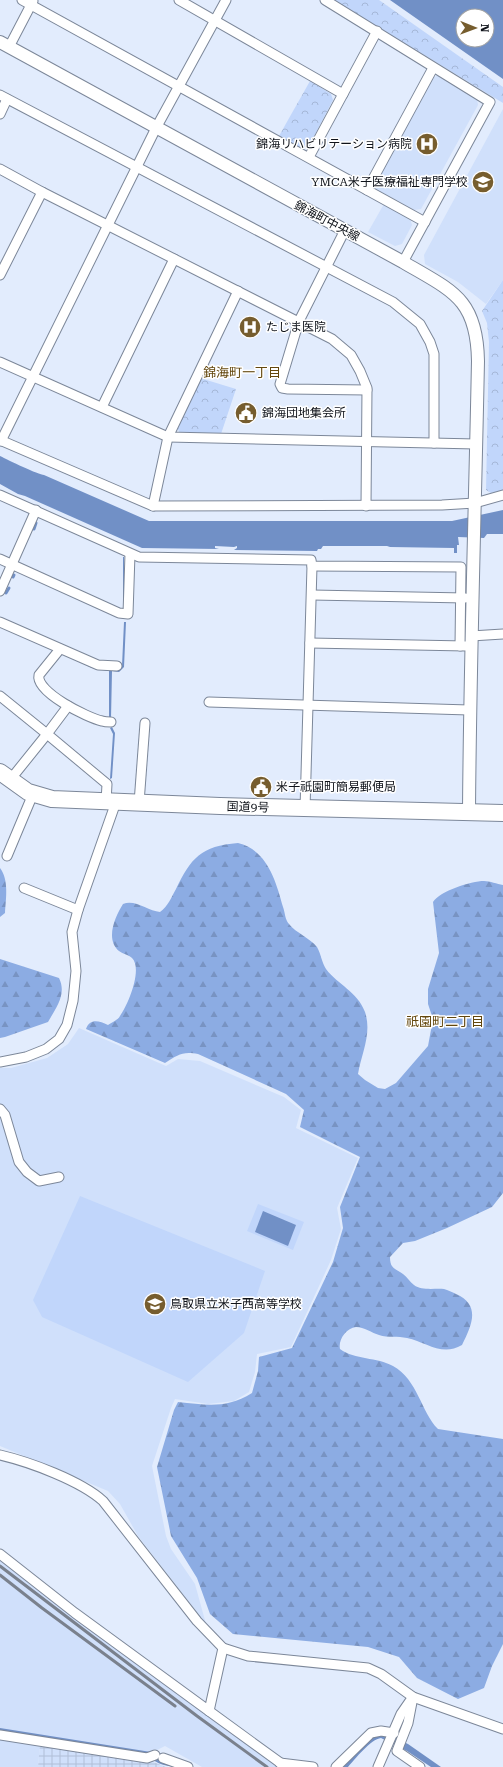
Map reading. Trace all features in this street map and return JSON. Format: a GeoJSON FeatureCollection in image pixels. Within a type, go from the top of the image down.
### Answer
{"type":"FeatureCollection","features":[{"type":"Feature","properties":{"kind":"highway","name":"国道9号"},"geometry":{"type":"LineString","coordinates":[[5,776],[33,794],[52,799],[304,809],[503,813]]}},
{"type":"Feature","properties":{"kind":"street"},"geometry":{"type":"LineString","coordinates":[[22,0],[33,3],[179,87],[425,222]]}},
{"type":"Feature","properties":{"kind":"street"},"geometry":{"type":"LineString","coordinates":[[179,0],[343,94]]}},
{"type":"Feature","properties":{"kind":"street"},"geometry":{"type":"LineString","coordinates":[[226,0],[156,128],[1,440],[152,506],[366,506],[475,509],[503,495]]}},
{"type":"Feature","properties":{"kind":"street"},"geometry":{"type":"LineString","coordinates":[[325,0],[490,102],[403,262]]}},
{"type":"Feature","properties":{"kind":"street"},"geometry":{"type":"LineString","coordinates":[[4,44],[33,3]]}},
{"type":"Feature","properties":{"kind":"street"},"geometry":{"type":"LineString","coordinates":[[309,157],[377,31]]}},
{"type":"Feature","properties":{"kind":"street","name":"錦海町中央線"},"geometry":{"type":"LineString","coordinates":[[4,44],[403,262],[454,294],[462,303],[472,320],[476,335],[478,355],[475,539],[466,598],[469,710],[469,812]]}},
{"type":"Feature","properties":{"kind":"street"},"geometry":{"type":"LineString","coordinates":[[366,190],[433,68]]}},
{"type":"Feature","properties":{"kind":"street"},"geometry":{"type":"LineString","coordinates":[[0,114],[4,97],[326,266],[393,302],[412,316],[425,332],[434,354],[434,443]]}},
{"type":"Feature","properties":{"kind":"street"},"geometry":{"type":"LineString","coordinates":[[0,169],[238,292],[299,321],[332,339],[345,349],[358,367],[364,379],[367,390],[366,506]]}},
{"type":"Feature","properties":{"kind":"street"},"geometry":{"type":"LineString","coordinates":[[0,275],[42,192]]}},
{"type":"Feature","properties":{"kind":"street"},"geometry":{"type":"LineString","coordinates":[[345,230],[299,321],[280,380],[282,388],[367,390]]}},
{"type":"Feature","properties":{"kind":"street"},"geometry":{"type":"LineString","coordinates":[[102,407],[174,259]]}},
{"type":"Feature","properties":{"kind":"street"},"geometry":{"type":"LineString","coordinates":[[152,506],[168,437],[238,292]]}},
{"type":"Feature","properties":{"kind":"street"},"geometry":{"type":"LineString","coordinates":[[0,362],[168,437],[476,444]]}},
{"type":"Feature","properties":{"kind":"street"},"geometry":{"type":"LineString","coordinates":[[0,495],[139,558],[311,560],[312,595],[304,809]]}},
{"type":"Feature","properties":{"kind":"street"},"geometry":{"type":"LineString","coordinates":[[0,591],[36,510]]}},
{"type":"Feature","properties":{"kind":"street"},"geometry":{"type":"LineString","coordinates":[[0,559],[119,613],[128,614],[130,554]]}},
{"type":"Feature","properties":{"kind":"street"},"geometry":{"type":"LineString","coordinates":[[312,566],[461,568],[466,598],[312,595]]}},
{"type":"Feature","properties":{"kind":"street"},"geometry":{"type":"LineString","coordinates":[[0,622],[98,665],[118,666]]}},
{"type":"Feature","properties":{"kind":"street"},"geometry":{"type":"LineString","coordinates":[[310,644],[467,642],[503,634]]}},
{"type":"Feature","properties":{"kind":"street"},"geometry":{"type":"LineString","coordinates":[[60,648],[39,675],[38,679],[41,685],[54,698],[68,706],[102,721],[111,722]]}},
{"type":"Feature","properties":{"kind":"street"},"geometry":{"type":"LineString","coordinates":[[0,696],[107,784],[111,802],[72,932],[76,971],[70,1016],[63,1034],[54,1044],[38,1053],[0,1062]]}},
{"type":"Feature","properties":{"kind":"street"},"geometry":{"type":"LineString","coordinates":[[209,702],[469,710]]}},
{"type":"Feature","properties":{"kind":"street"},"geometry":{"type":"LineString","coordinates":[[5,776],[47,734],[68,706]]}},
{"type":"Feature","properties":{"kind":"street"},"geometry":{"type":"LineString","coordinates":[[139,803],[145,723]]}},
{"type":"Feature","properties":{"kind":"street"},"geometry":{"type":"LineString","coordinates":[[7,856],[33,794]]}},
{"type":"Feature","properties":{"kind":"street"},"geometry":{"type":"LineString","coordinates":[[24,888],[78,910]]}},
{"type":"Feature","properties":{"kind":"street"},"geometry":{"type":"LineString","coordinates":[[0,1109],[5,1115],[19,1162],[23,1167],[39,1181],[59,1177]]}},
{"type":"Feature","properties":{"kind":"street"},"geometry":{"type":"LineString","coordinates":[[0,1455],[15,1458],[92,1491],[103,1501],[197,1621],[223,1648],[248,1656],[368,1668],[381,1674],[413,1697],[503,1729]]}},
{"type":"Feature","properties":{"kind":"street"},"geometry":{"type":"LineString","coordinates":[[0,1554],[75,1613],[283,1765],[313,1767]]}},
{"type":"Feature","properties":{"kind":"street"},"geometry":{"type":"LineString","coordinates":[[209,1711],[223,1648]]}},
{"type":"Feature","properties":{"kind":"street"},"geometry":{"type":"LineString","coordinates":[[378,1767],[388,1745],[408,1723],[413,1697]]}},
{"type":"Feature","properties":{"kind":"street"},"geometry":{"type":"LineString","coordinates":[[336,1767],[371,1733],[381,1730],[397,1735]]}},
{"type":"Feature","properties":{"kind":"street"},"geometry":{"type":"LineString","coordinates":[[0,1735],[155,1757],[188,1767]]}},
{"type":"Feature","properties":{"kind":"street"},"geometry":{"type":"LineString","coordinates":[[397,1735],[400,1754],[420,1767]]}},
{"type":"Feature","properties":{"kind":"shaded area"},"geometry":{"type":"Polygon","coordinates":[[[390,0],[503,0],[503,79],[459,48],[495,48],[495,8],[455,8],[455,45],[390,0]]]}},
{"type":"Feature","properties":{"kind":"shaded area","name":"錦海リハビリテーション病院"},"geometry":{"type":"Polygon","coordinates":[[[439,75],[477,98],[478,105],[421,209],[414,210],[376,189],[375,183],[432,78],[439,75]]]}},
{"type":"Feature","properties":{"kind":"shaded area","name":"YMCA米子医療福祉専門学校"},"geometry":{"type":"Polygon","coordinates":[[[503,109],[503,280],[486,304],[458,282],[425,264],[424,255],[503,109]]]}},
{"type":"Feature","properties":{"kind":"shaded area"},"geometry":{"type":"Polygon","coordinates":[[[384,204],[410,218],[412,225],[402,244],[395,246],[368,232],[384,204]]]}},
{"type":"Feature","properties":{"kind":"shaded area"},"geometry":{"type":"Polygon","coordinates":[[[0,456],[149,521],[452,521],[503,510],[503,534],[487,534],[484,538],[458,537],[459,545],[457,545],[457,553],[454,553],[454,548],[387,546],[323,546],[317,551],[234,550],[237,546],[215,546],[215,548],[219,549],[142,548],[18,494],[0,484],[0,456]]]}},
{"type":"Feature","properties":{"kind":"shaded area"},"geometry":{"type":"Polygon","coordinates":[[[124,557],[125,606],[123,606],[124,557]]]}},
{"type":"Feature","properties":{"kind":"shaded area"},"geometry":{"type":"Polygon","coordinates":[[[124,622],[126,622],[124,667],[119,672],[112,671],[111,718],[109,718],[109,671],[92,668],[62,654],[119,670],[122,666],[124,622]]]}},
{"type":"Feature","properties":{"kind":"shaded area"},"geometry":{"type":"Polygon","coordinates":[[[112,727],[115,733],[112,778],[110,779],[113,734],[110,728],[112,727]]]}},
{"type":"Feature","properties":{"kind":"shaded area","name":"鳥取県立米子西高等学校"},"geometry":{"type":"Polygon","coordinates":[[[79,1028],[166,1066],[178,1059],[200,1061],[284,1097],[301,1110],[296,1128],[358,1158],[337,1208],[341,1229],[331,1260],[291,1347],[257,1354],[255,1372],[249,1392],[234,1401],[208,1404],[175,1399],[152,1466],[166,1536],[171,1549],[195,1584],[206,1624],[138,1536],[120,1504],[108,1491],[0,1446],[0,1068],[11,1068],[47,1058],[68,1044],[79,1028]]]}},
{"type":"Feature","properties":{"kind":"shaded area"},"geometry":{"type":"Polygon","coordinates":[[[263,1211],[296,1225],[288,1246],[255,1232],[263,1211]]]}},
{"type":"Feature","properties":{"kind":"shaded area"},"geometry":{"type":"Polygon","coordinates":[[[0,1559],[280,1767],[202,1767],[165,1746],[151,1753],[0,1729],[0,1559]]]}},
{"type":"Feature","properties":{"kind":"shaded area"},"geometry":{"type":"Polygon","coordinates":[[[0,1728],[151,1752],[157,1758],[182,1767],[163,1765],[147,1755],[0,1732],[0,1728]]]}},
{"type":"Feature","properties":{"kind":"shaded area"},"geometry":{"type":"Polygon","coordinates":[[[387,1734],[408,1744],[441,1767],[431,1767],[407,1751],[381,1738],[377,1739],[368,1746],[348,1767],[341,1767],[371,1737],[387,1734]]]}},
{"type":"Feature","properties":{"kind":"shaded area"},"geometry":{"type":"Polygon","coordinates":[[[0,1738],[40,1744],[38,1767],[0,1767],[0,1738]]]}},
{"type":"Feature","properties":{"kind":"shaded area"},"geometry":{"type":"Polygon","coordinates":[[[40,1744],[151,1761],[166,1767],[38,1767],[40,1744]]]}},
{"type":"Feature","properties":{"kind":"green space"},"geometry":{"type":"Polygon","coordinates":[[[334,0],[379,0],[503,87],[503,103],[334,0]]]}},
{"type":"Feature","properties":{"kind":"green space"},"geometry":{"type":"Polygon","coordinates":[[[310,81],[331,94],[333,100],[309,146],[301,148],[279,136],[310,81]]]}},
{"type":"Feature","properties":{"kind":"green space"},"geometry":{"type":"Polygon","coordinates":[[[503,280],[503,490],[491,493],[486,490],[489,342],[487,323],[482,311],[503,280]]]}},
{"type":"Feature","properties":{"kind":"green space"},"geometry":{"type":"Polygon","coordinates":[[[200,378],[236,389],[221,434],[180,433],[177,428],[200,378]]]}},
{"type":"Feature","properties":{"kind":"green space"},"geometry":{"type":"Polygon","coordinates":[[[238,843],[256,852],[263,859],[269,868],[277,887],[288,922],[295,930],[317,947],[326,969],[336,980],[352,993],[362,1005],[367,1020],[367,1035],[358,1074],[378,1088],[385,1089],[396,1083],[428,1046],[433,1019],[428,1004],[428,989],[439,953],[433,902],[442,894],[456,887],[478,881],[486,881],[503,885],[503,1193],[492,1207],[415,1241],[403,1243],[390,1257],[393,1267],[417,1287],[425,1289],[444,1289],[464,1299],[472,1310],[469,1330],[462,1345],[448,1350],[434,1348],[407,1338],[382,1336],[356,1327],[346,1332],[340,1342],[340,1349],[346,1353],[387,1363],[401,1372],[414,1388],[427,1414],[438,1429],[503,1439],[503,1644],[492,1666],[484,1688],[458,1699],[417,1678],[399,1657],[368,1647],[233,1634],[210,1614],[197,1578],[171,1536],[157,1467],[174,1410],[178,1402],[216,1405],[234,1402],[243,1398],[252,1393],[258,1371],[259,1357],[292,1348],[333,1262],[343,1228],[340,1207],[360,1157],[300,1127],[304,1110],[286,1094],[198,1054],[180,1054],[165,1063],[86,1029],[90,1023],[95,1021],[108,1025],[118,1019],[127,1004],[133,987],[136,970],[135,963],[131,957],[119,951],[115,946],[112,934],[117,915],[123,904],[137,904],[160,912],[169,902],[181,878],[192,862],[206,851],[215,847],[238,843]]]}},
{"type":"Feature","properties":{"kind":"green space"},"geometry":{"type":"Polygon","coordinates":[[[0,868],[5,878],[6,889],[5,913],[0,917],[0,868]]]}},
{"type":"Feature","properties":{"kind":"green space"},"geometry":{"type":"Polygon","coordinates":[[[0,959],[59,978],[62,990],[60,1001],[48,1022],[0,1038],[0,959]]]}},
{"type":"Feature","properties":{"kind":"green space"},"geometry":{"type":"Polygon","coordinates":[[[80,1196],[265,1271],[244,1333],[188,1382],[42,1317],[33,1300],[80,1196]]]}},
{"type":"Feature","properties":{"kind":"green space"},"geometry":{"type":"Polygon","coordinates":[[[258,1204],[304,1222],[293,1250],[247,1231],[258,1204]]]}},
{"type":"Feature","properties":{"kind":"waterway"},"geometry":{"type":"LineString","coordinates":[[34,529],[36,523]]}},
{"type":"Feature","properties":{"kind":"waterway"},"geometry":{"type":"LineString","coordinates":[[6,593],[9,588]]}},
{"type":"Feature","properties":{"kind":"railway"},"geometry":{"type":"LineString","coordinates":[[0,1566],[197,1716],[267,1767]]}},
{"type":"Feature","properties":{"kind":"railway"},"geometry":{"type":"LineString","coordinates":[[0,1575],[42,1608],[175,1706]]}},
{"type":"Feature","properties":{"kind":"place","name":"錦海リハビリテーション病院"},"geometry":{"type":"Point","coordinates":[427,144]}},
{"type":"Feature","properties":{"kind":"place","name":"YMCA米子医療福祉専門学校"},"geometry":{"type":"Point","coordinates":[483,182]}},
{"type":"Feature","properties":{"kind":"place","name":"たじま医院"},"geometry":{"type":"Point","coordinates":[250,327]}},
{"type":"Feature","properties":{"kind":"place","name":"錦海団地集会所"},"geometry":{"type":"Point","coordinates":[246,413]}},
{"type":"Feature","properties":{"kind":"place","name":"米子祇園町簡易郵便局"},"geometry":{"type":"Point","coordinates":[261,787]}},
{"type":"Feature","properties":{"kind":"place","name":"鳥取県立米子西高等学校"},"geometry":{"type":"Point","coordinates":[155,1304]}},
{"type":"Feature","properties":{"kind":"district","name":"錦海町一丁目"},"geometry":{"type":"Point","coordinates":[242,372]}},
{"type":"Feature","properties":{"kind":"district","name":"祇園町二丁目"},"geometry":{"type":"Point","coordinates":[445,1021]}}]}
